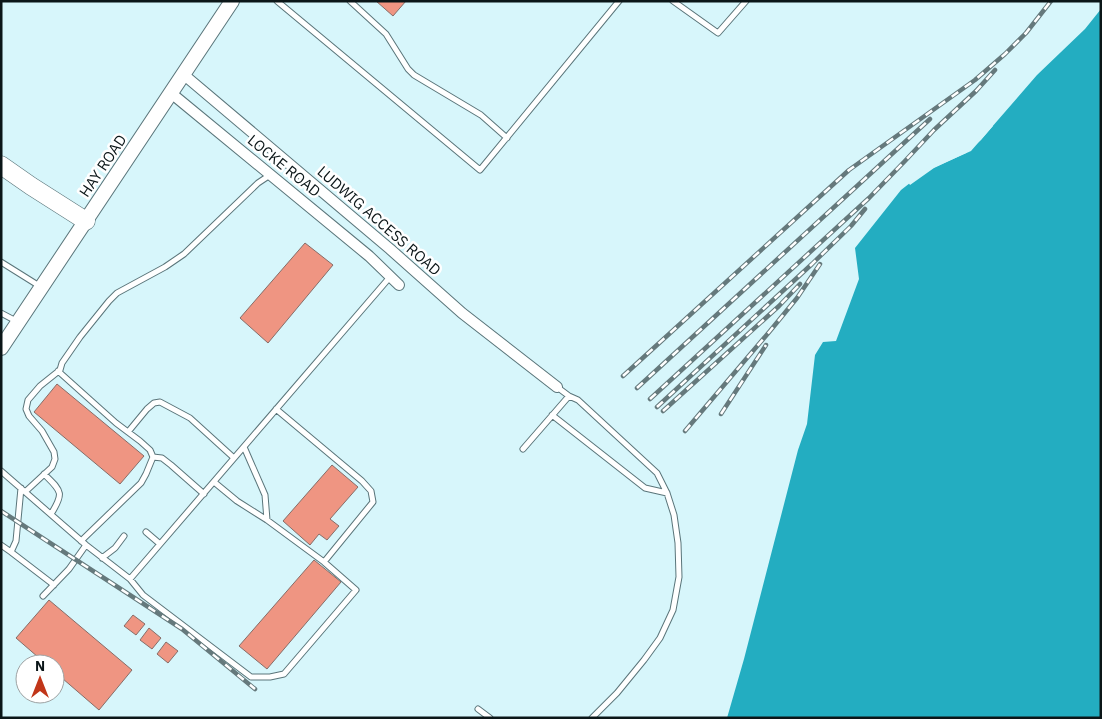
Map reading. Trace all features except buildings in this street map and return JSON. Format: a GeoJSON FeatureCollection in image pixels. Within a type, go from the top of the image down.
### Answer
{"type":"FeatureCollection","features":[{"type":"Feature","properties":{"kind":"highway"},"geometry":{"type":"LineString","coordinates":[[1,165],[30,186],[86,221]]}},
{"type":"Feature","properties":{"kind":"main road","name":"HAY ROAD"},"geometry":{"type":"LineString","coordinates":[[1,348],[232,1]]}},
{"type":"Feature","properties":{"kind":"street","name":"LUDWIG ACCESS ROAD"},"geometry":{"type":"LineString","coordinates":[[183,74],[390,249],[462,313],[558,387]]}},
{"type":"Feature","properties":{"kind":"street","name":"LOCKE ROAD"},"geometry":{"type":"LineString","coordinates":[[171,93],[370,256],[399,285]]}},
{"type":"Feature","properties":{"kind":"lane"},"geometry":{"type":"LineString","coordinates":[[277,1],[480,170],[619,1]]}},
{"type":"Feature","properties":{"kind":"lane"},"geometry":{"type":"LineString","coordinates":[[350,1],[386,34],[408,69],[414,75],[481,115],[507,138]]}},
{"type":"Feature","properties":{"kind":"lane"},"geometry":{"type":"LineString","coordinates":[[673,1],[718,32],[746,1]]}},
{"type":"Feature","properties":{"kind":"lane"},"geometry":{"type":"LineString","coordinates":[[12,552],[16,541],[23,490],[52,467],[55,459],[54,452],[42,431],[29,416],[26,409],[28,400],[40,386],[58,371],[80,337],[116,293],[165,267],[184,254],[258,183],[271,175]]}},
{"type":"Feature","properties":{"kind":"lane"},"geometry":{"type":"LineString","coordinates":[[1,262],[41,288]]}},
{"type":"Feature","properties":{"kind":"lane"},"geometry":{"type":"LineString","coordinates":[[130,579],[390,276]]}},
{"type":"Feature","properties":{"kind":"lane"},"geometry":{"type":"LineString","coordinates":[[1,313],[18,322]]}},
{"type":"Feature","properties":{"kind":"lane"},"geometry":{"type":"LineString","coordinates":[[43,596],[69,569],[84,543],[141,483],[153,457],[150,450],[58,371]]}},
{"type":"Feature","properties":{"kind":"lane"},"geometry":{"type":"LineString","coordinates":[[558,387],[569,396],[578,400],[656,474],[667,493],[674,515],[678,543],[679,576],[673,610],[660,638],[617,693],[592,718]]}},
{"type":"Feature","properties":{"kind":"lane"},"geometry":{"type":"LineString","coordinates":[[523,449],[569,396]]}},
{"type":"Feature","properties":{"kind":"lane"},"geometry":{"type":"LineString","coordinates":[[128,432],[146,409],[154,403],[160,402],[190,418],[234,458]]}},
{"type":"Feature","properties":{"kind":"lane"},"geometry":{"type":"LineString","coordinates":[[276,409],[362,481],[371,491],[373,502],[324,562]]}},
{"type":"Feature","properties":{"kind":"lane"},"geometry":{"type":"LineString","coordinates":[[552,415],[645,488],[667,493]]}},
{"type":"Feature","properties":{"kind":"lane"},"geometry":{"type":"LineString","coordinates":[[244,447],[265,495],[267,520]]}},
{"type":"Feature","properties":{"kind":"lane"},"geometry":{"type":"LineString","coordinates":[[153,457],[162,458],[204,494]]}},
{"type":"Feature","properties":{"kind":"lane"},"geometry":{"type":"LineString","coordinates":[[1,471],[84,543],[130,579],[143,595],[251,677],[270,677],[284,674],[356,590],[324,562],[267,520],[237,501],[214,482]]}},
{"type":"Feature","properties":{"kind":"lane"},"geometry":{"type":"LineString","coordinates":[[44,474],[61,494],[51,514]]}},
{"type":"Feature","properties":{"kind":"lane"},"geometry":{"type":"LineString","coordinates":[[146,532],[160,544]]}},
{"type":"Feature","properties":{"kind":"lane"},"geometry":{"type":"LineString","coordinates":[[102,558],[124,536]]}},
{"type":"Feature","properties":{"kind":"lane"},"geometry":{"type":"LineString","coordinates":[[1,545],[54,585]]}},
{"type":"Feature","properties":{"kind":"lane"},"geometry":{"type":"LineString","coordinates":[[478,709],[490,718]]}},
{"type":"Feature","properties":{"kind":"water"},"geometry":{"type":"Polygon","coordinates":[[[1101,9],[1101,718],[727,718],[798,450],[807,424],[815,355],[823,342],[836,341],[859,279],[855,248],[901,190],[924,172],[971,151],[1037,75],[1085,29],[1101,9]]]}},
{"type":"Feature","properties":{"kind":"pier"},"geometry":{"type":"Polygon","coordinates":[[[993,122],[993,126],[981,140],[966,153],[934,168],[910,185],[908,182],[922,170],[969,149],[993,122]]]}},
{"type":"Feature","properties":{"kind":"railway"},"geometry":{"type":"LineString","coordinates":[[623,376],[849,170],[975,80],[1005,54],[1026,33],[1051,1]]}},
{"type":"Feature","properties":{"kind":"railway"},"geometry":{"type":"LineString","coordinates":[[650,399],[869,198],[995,70]]}},
{"type":"Feature","properties":{"kind":"railway"},"geometry":{"type":"LineString","coordinates":[[637,388],[930,119]]}},
{"type":"Feature","properties":{"kind":"railway"},"geometry":{"type":"LineString","coordinates":[[657,407],[812,264],[851,226],[865,209]]}},
{"type":"Feature","properties":{"kind":"railway"},"geometry":{"type":"LineString","coordinates":[[685,431],[797,298],[820,264]]}},
{"type":"Feature","properties":{"kind":"railway"},"geometry":{"type":"LineString","coordinates":[[663,411],[779,306],[800,284]]}},
{"type":"Feature","properties":{"kind":"railway"},"geometry":{"type":"LineString","coordinates":[[721,414],[766,345]]}},
{"type":"Feature","properties":{"kind":"railway"},"geometry":{"type":"LineString","coordinates":[[1,511],[182,629],[255,689]]}}]}
